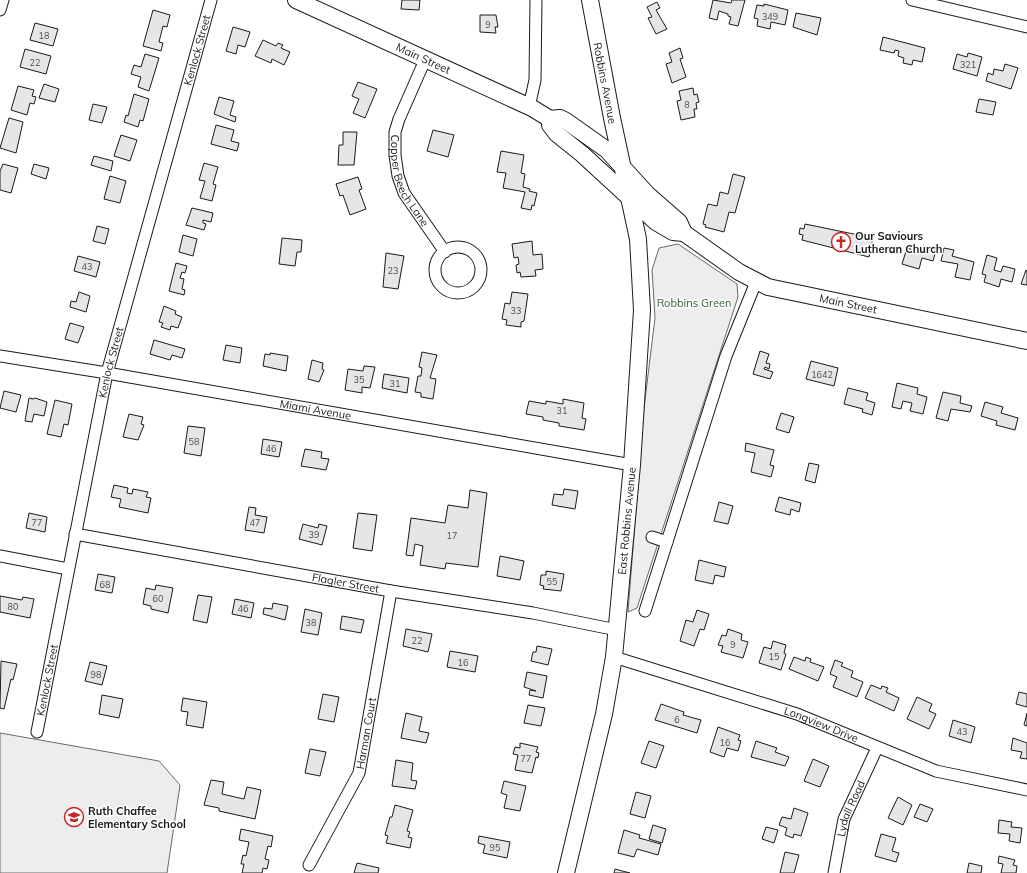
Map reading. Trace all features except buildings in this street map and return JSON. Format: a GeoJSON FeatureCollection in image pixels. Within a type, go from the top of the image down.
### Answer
{"type":"FeatureCollection","features":[{"type":"Feature","properties":{"kind":"main road","name":"Main Street"},"geometry":{"type":"LineString","coordinates":[[296,0],[317,5],[425,60],[550,118],[560,118],[574,126],[595,140],[622,165],[651,198],[679,222],[684,233],[756,282],[782,291],[878,308],[1027,340]]}},
{"type":"Feature","properties":{"kind":"main road","name":"Robbins Avenue"},"geometry":{"type":"LineString","coordinates":[[590,0],[622,165]]}},
{"type":"Feature","properties":{"kind":"main road"},"geometry":{"type":"LineString","coordinates":[[550,118],[550,125],[557,134],[582,154],[666,229],[673,232],[684,233]]}},
{"type":"Feature","properties":{"kind":"main road","name":"East Robbins Avenue"},"geometry":{"type":"LineString","coordinates":[[566,873],[604,714],[614,658],[632,465],[642,310],[638,239],[622,165]]}},
{"type":"Feature","properties":{"kind":"street"},"geometry":{"type":"LineString","coordinates":[[0,10],[3,0]]}},
{"type":"Feature","properties":{"kind":"street","name":"Kenlock Street"},"geometry":{"type":"LineString","coordinates":[[37,732],[107,373],[212,0]]}},
{"type":"Feature","properties":{"kind":"street"},"geometry":{"type":"LineString","coordinates":[[529,107],[535,80],[536,0]]}},
{"type":"Feature","properties":{"kind":"street"},"geometry":{"type":"LineString","coordinates":[[912,0],[1027,27]]}},
{"type":"Feature","properties":{"kind":"street","name":"Copper Beech Lane"},"geometry":{"type":"LineString","coordinates":[[425,60],[404,104],[395,132],[395,155],[398,176],[404,193],[445,252]]}},
{"type":"Feature","properties":{"kind":"street"},"geometry":{"type":"LineString","coordinates":[[457,248],[469,251],[478,260],[480,273],[479,279],[471,289],[459,293],[446,290],[441,286],[435,268],[437,262],[445,252],[457,248]]}},
{"type":"Feature","properties":{"kind":"street"},"geometry":{"type":"LineString","coordinates":[[645,612],[726,356],[756,282]]}},
{"type":"Feature","properties":{"kind":"street","name":"Miami Avenue"},"geometry":{"type":"LineString","coordinates":[[0,356],[107,373],[632,465]]}},
{"type":"Feature","properties":{"kind":"street","name":"Flagler Street"},"geometry":{"type":"LineString","coordinates":[[75,534],[391,591],[533,613],[617,630]]}},
{"type":"Feature","properties":{"kind":"street"},"geometry":{"type":"LineString","coordinates":[[652,537],[667,542]]}},
{"type":"Feature","properties":{"kind":"street"},"geometry":{"type":"LineString","coordinates":[[0,556],[68,569]]}},
{"type":"Feature","properties":{"kind":"street","name":"Harman Court"},"geometry":{"type":"LineString","coordinates":[[309,865],[359,773],[391,591]]}},
{"type":"Feature","properties":{"kind":"street","name":"Longview Drive"},"geometry":{"type":"LineString","coordinates":[[614,658],[797,714],[936,771],[1027,790]]}},
{"type":"Feature","properties":{"kind":"street","name":"Lydall Road"},"geometry":{"type":"LineString","coordinates":[[834,873],[844,819],[877,748]]}},
{"type":"Feature","properties":{"kind":"shaded area","name":"Robbins Green"},"geometry":{"type":"Polygon","coordinates":[[[678,244],[737,284],[738,297],[637,608],[628,612],[644,408],[655,318],[652,270],[659,248],[678,244]]]}},
{"type":"Feature","properties":{"kind":"shaded area","name":"Ruth Chaffee Elementary School"},"geometry":{"type":"Polygon","coordinates":[[[0,733],[159,761],[180,785],[167,873],[0,873],[0,733]]]}},
{"type":"Feature","properties":{"kind":"place","name":"Our Saviours Lutheran Church"},"geometry":{"type":"Point","coordinates":[841,242]}},
{"type":"Feature","properties":{"kind":"place","name":"Ruth Chaffee Elementary School"},"geometry":{"type":"Point","coordinates":[74,817]}}]}
